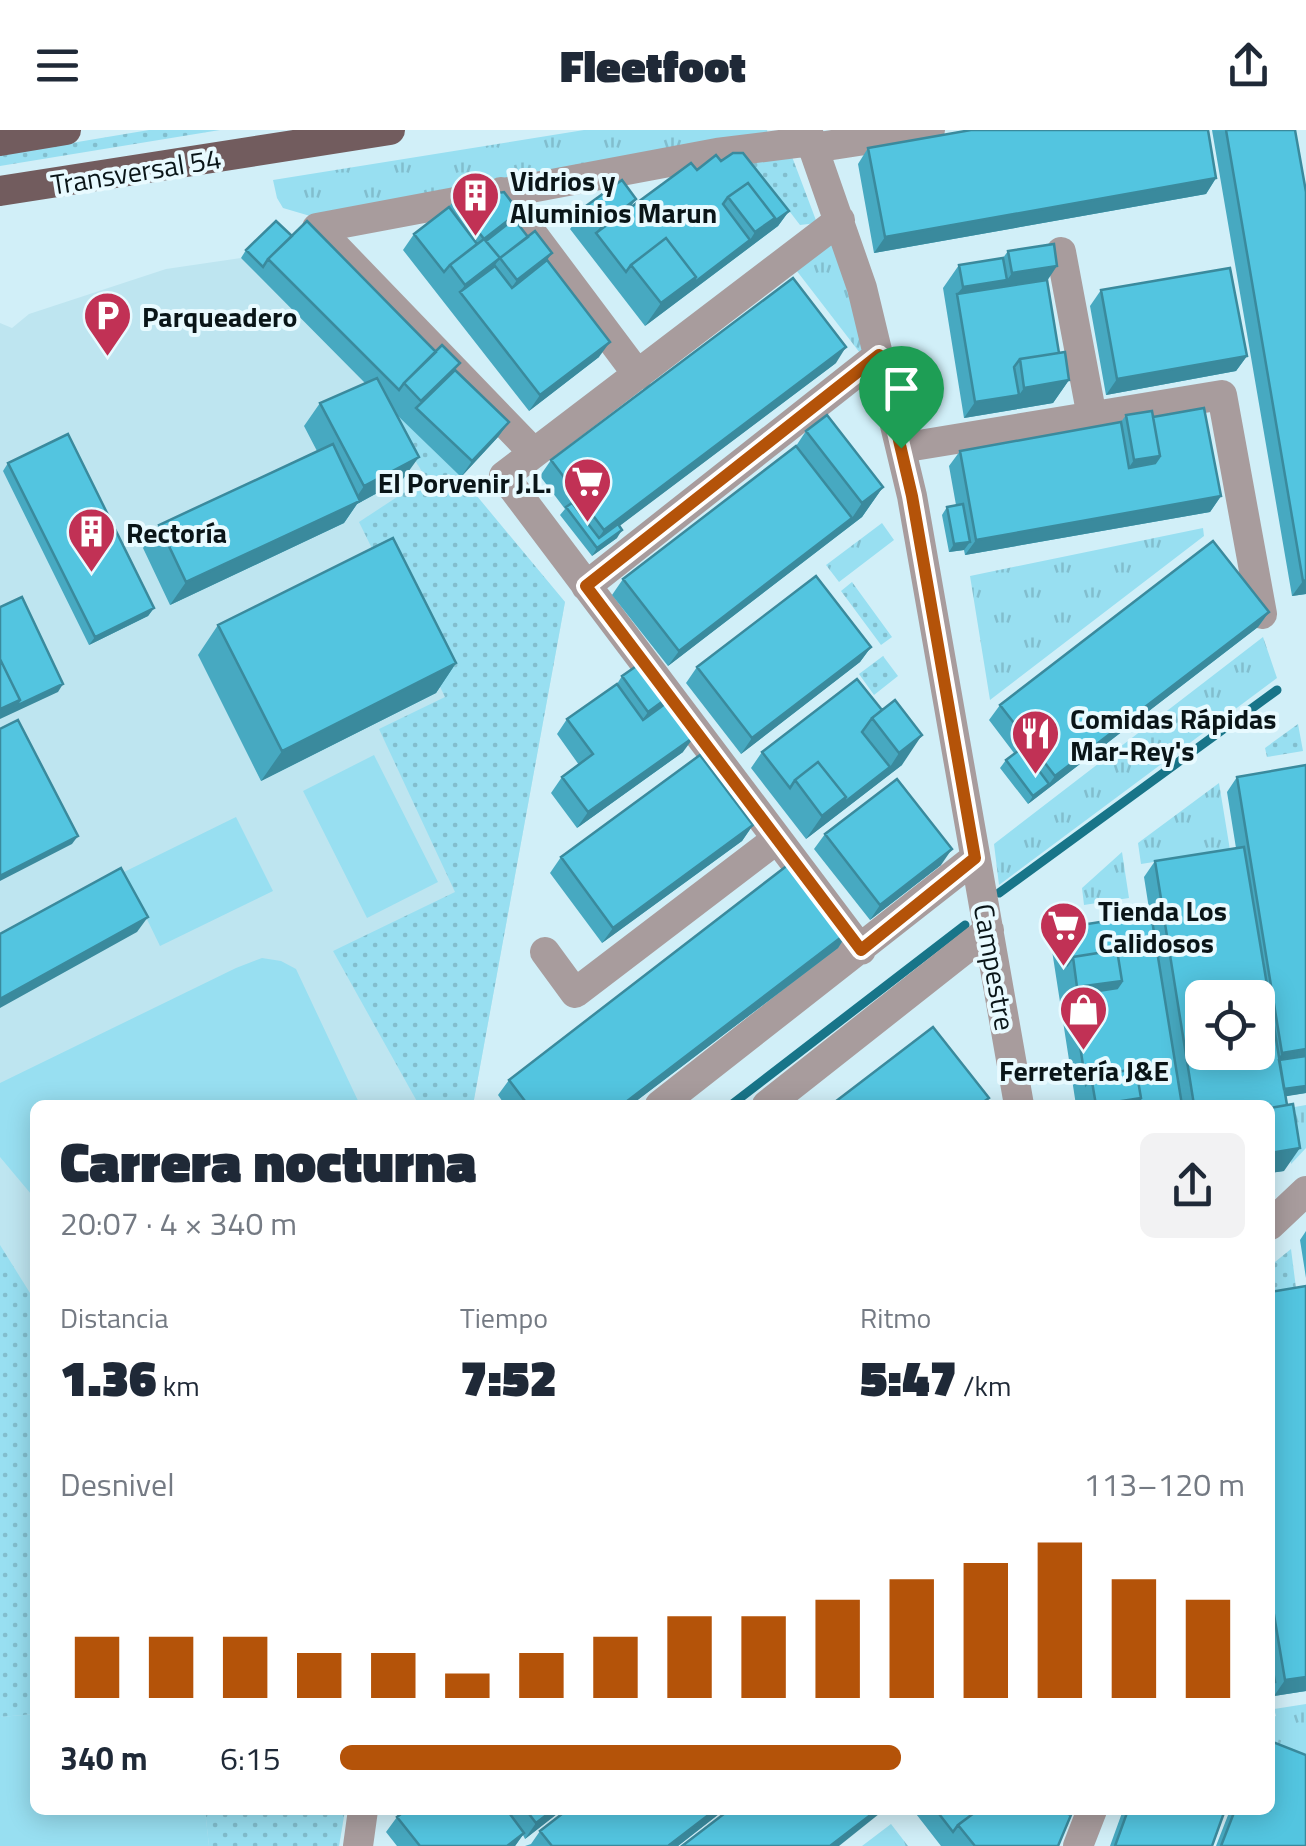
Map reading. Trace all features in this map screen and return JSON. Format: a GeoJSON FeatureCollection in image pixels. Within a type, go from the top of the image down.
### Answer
{"type":"FeatureCollection","features":[{"type":"Feature","properties":{"kind":"main road","name":"Transversal 54"},"geometry":{"type":"LineString","coordinates":[[0,141],[66,130]]}},
{"type":"Feature","properties":{"kind":"main road","name":"Transversal 54"},"geometry":{"type":"LineString","coordinates":[[0,191],[390,130]]}},
{"type":"Feature","properties":{"kind":"street"},"geometry":{"type":"LineString","coordinates":[[534,453],[317,228],[718,153],[810,139],[930,130]]}},
{"type":"Feature","properties":{"kind":"street","name":"Campestre"},"geometry":{"type":"LineString","coordinates":[[810,139],[840,220],[901,448],[1019,1100]]}},
{"type":"Feature","properties":{"kind":"street"},"geometry":{"type":"LineString","coordinates":[[501,192],[638,374]]}},
{"type":"Feature","properties":{"kind":"street"},"geometry":{"type":"LineString","coordinates":[[840,220],[504,476],[861,950]]}},
{"type":"Feature","properties":{"kind":"street"},"geometry":{"type":"LineString","coordinates":[[1061,252],[1092,417]]}},
{"type":"Feature","properties":{"kind":"street"},"geometry":{"type":"LineString","coordinates":[[586,586],[879,355]]}},
{"type":"Feature","properties":{"kind":"street"},"geometry":{"type":"LineString","coordinates":[[901,448],[1222,395],[1262,614]]}},
{"type":"Feature","properties":{"kind":"street"},"geometry":{"type":"LineString","coordinates":[[545,952],[575,993],[777,839]]}},
{"type":"Feature","properties":{"kind":"street"},"geometry":{"type":"LineString","coordinates":[[666,1100],[975,858]]}},
{"type":"Feature","properties":{"kind":"street"},"geometry":{"type":"LineString","coordinates":[[772,1100],[989,930]]}},
{"type":"Feature","properties":{"kind":"street"},"geometry":{"type":"LineString","coordinates":[[1275,1220],[1306,1190]]}},
{"type":"Feature","properties":{"kind":"street"},"geometry":{"type":"LineString","coordinates":[[358,1846],[362,1815]]}},
{"type":"Feature","properties":{"kind":"street"},"geometry":{"type":"LineString","coordinates":[[1078,1846],[1090,1815]]}},
{"type":"Feature","properties":{"kind":"shaded area"},"geometry":{"type":"Polygon","coordinates":[[[241,258],[461,477],[565,602],[474,1100],[30,1100],[30,1815],[344,1815],[339,1846],[0,1846],[0,323],[12,328],[29,314],[166,269],[241,258]]]}},
{"type":"Feature","properties":{"kind":"green space"},"geometry":{"type":"Polygon","coordinates":[[[149,130],[220,130],[0,166],[0,155],[149,130]]]}},
{"type":"Feature","properties":{"kind":"green space"},"geometry":{"type":"Polygon","coordinates":[[[584,130],[767,130],[768,134],[317,218],[283,208],[273,180],[584,130]]]}},
{"type":"Feature","properties":{"kind":"green space"},"geometry":{"type":"Polygon","coordinates":[[[791,154],[817,223],[800,225],[749,159],[791,154]]]}},
{"type":"Feature","properties":{"kind":"green space"},"geometry":{"type":"Polygon","coordinates":[[[831,238],[867,349],[860,353],[793,266],[831,238]]]}},
{"type":"Feature","properties":{"kind":"green space"},"geometry":{"type":"Polygon","coordinates":[[[371,389],[461,477],[565,602],[474,1100],[416,1100],[333,951],[455,892],[379,729],[445,697],[359,522],[426,478],[371,389]]]}},
{"type":"Feature","properties":{"kind":"green space"},"geometry":{"type":"Polygon","coordinates":[[[882,523],[894,540],[839,582],[826,565],[882,523]]]}},
{"type":"Feature","properties":{"kind":"green space"},"geometry":{"type":"Polygon","coordinates":[[[1203,528],[1204,536],[990,700],[970,576],[1203,528]]]}},
{"type":"Feature","properties":{"kind":"green space"},"geometry":{"type":"Polygon","coordinates":[[[852,582],[892,637],[881,645],[841,591],[852,582]]]}},
{"type":"Feature","properties":{"kind":"green space"},"geometry":{"type":"Polygon","coordinates":[[[1263,637],[1277,678],[999,885],[994,844],[1263,637]]]}},
{"type":"Feature","properties":{"kind":"green space"},"geometry":{"type":"Polygon","coordinates":[[[883,656],[898,676],[874,695],[859,674],[883,656]]]}},
{"type":"Feature","properties":{"kind":"green space"},"geometry":{"type":"Polygon","coordinates":[[[1298,724],[1303,751],[1267,757],[1265,748],[1298,724]]]}},
{"type":"Feature","properties":{"kind":"green space"},"geometry":{"type":"Polygon","coordinates":[[[374,755],[438,882],[367,918],[303,791],[374,755]]]}},
{"type":"Feature","properties":{"kind":"green space"},"geometry":{"type":"Polygon","coordinates":[[[1219,783],[1230,850],[1141,864],[1138,843],[1219,783]]]}},
{"type":"Feature","properties":{"kind":"green space"},"geometry":{"type":"Polygon","coordinates":[[[236,817],[273,891],[160,946],[124,872],[236,817]]]}},
{"type":"Feature","properties":{"kind":"green space"},"geometry":{"type":"Polygon","coordinates":[[[1122,852],[1129,898],[1084,905],[1082,888],[1122,852]]]}},
{"type":"Feature","properties":{"kind":"green space"},"geometry":{"type":"Polygon","coordinates":[[[262,958],[296,969],[358,1100],[30,1100],[30,1192],[0,1157],[0,1083],[262,958]]]}},
{"type":"Feature","properties":{"kind":"green space"},"geometry":{"type":"Polygon","coordinates":[[[1306,1105],[1306,1148],[1291,1164],[1283,1109],[1306,1105]]]}},
{"type":"Feature","properties":{"kind":"green space"},"geometry":{"type":"Polygon","coordinates":[[[0,1245],[30,1293],[30,1714],[0,1717],[0,1245]]]}},
{"type":"Feature","properties":{"kind":"green space"},"geometry":{"type":"Polygon","coordinates":[[[1291,1249],[1297,1296],[1275,1300],[1275,1262],[1291,1249]]]}},
{"type":"Feature","properties":{"kind":"green space"},"geometry":{"type":"Polygon","coordinates":[[[1306,1704],[1306,1757],[1275,1746],[1275,1709],[1306,1704]]]}},
{"type":"Feature","properties":{"kind":"green space"},"geometry":{"type":"Polygon","coordinates":[[[30,1714],[30,1815],[206,1815],[209,1846],[0,1846],[0,1717],[30,1714]]]}},
{"type":"Feature","properties":{"kind":"green space"},"geometry":{"type":"Polygon","coordinates":[[[206,1815],[344,1815],[339,1846],[209,1846],[206,1815]]]}},
{"type":"Feature","properties":{"kind":"green space"},"geometry":{"type":"Polygon","coordinates":[[[891,1824],[908,1846],[862,1846],[891,1824]]]}},
{"type":"Feature","properties":{"kind":"building"},"geometry":{"type":"Polygon","coordinates":[[[971,130],[1208,130],[1216,178],[885,237],[868,148],[971,130]]]}},
{"type":"Feature","properties":{"kind":"building"},"geometry":{"type":"Polygon","coordinates":[[[1226,130],[1295,130],[1306,192],[1303,581],[1226,130]]]}},
{"type":"Feature","properties":{"kind":"building"},"geometry":{"type":"Polygon","coordinates":[[[733,153],[743,153],[789,211],[769,225],[775,218],[748,183],[723,204],[750,240],[691,285],[696,277],[666,238],[626,272],[596,233],[691,163],[697,170],[716,155],[721,161],[733,153]]]}},
{"type":"Feature","properties":{"kind":"building"},"geometry":{"type":"Polygon","coordinates":[[[622,180],[636,199],[601,226],[586,206],[622,180]]]}},
{"type":"Feature","properties":{"kind":"building"},"geometry":{"type":"Polygon","coordinates":[[[748,183],[775,218],[755,232],[728,197],[748,183]]]}},
{"type":"Feature","properties":{"kind":"building"},"geometry":{"type":"Polygon","coordinates":[[[504,192],[519,212],[484,239],[454,200],[504,192]]]}},
{"type":"Feature","properties":{"kind":"building"},"geometry":{"type":"Polygon","coordinates":[[[449,207],[477,244],[444,272],[414,234],[449,207]]]}},
{"type":"Feature","properties":{"kind":"building"},"geometry":{"type":"Polygon","coordinates":[[[514,219],[528,237],[500,258],[486,241],[514,219]]]}},
{"type":"Feature","properties":{"kind":"building"},"geometry":{"type":"Polygon","coordinates":[[[276,221],[292,236],[263,267],[246,250],[276,221]]]}},
{"type":"Feature","properties":{"kind":"building"},"geometry":{"type":"Polygon","coordinates":[[[307,221],[436,352],[399,390],[268,259],[307,221]]]}},
{"type":"Feature","properties":{"kind":"building"},"geometry":{"type":"Polygon","coordinates":[[[535,231],[552,253],[517,280],[500,258],[535,231]]]}},
{"type":"Feature","properties":{"kind":"building"},"geometry":{"type":"Polygon","coordinates":[[[666,238],[696,277],[661,303],[631,265],[666,238]]]}},
{"type":"Feature","properties":{"kind":"building"},"geometry":{"type":"Polygon","coordinates":[[[484,239],[500,258],[465,285],[450,265],[484,239]]]}},
{"type":"Feature","properties":{"kind":"building"},"geometry":{"type":"Polygon","coordinates":[[[1054,244],[1057,266],[1012,273],[1008,251],[1054,244]]]}},
{"type":"Feature","properties":{"kind":"building"},"geometry":{"type":"Polygon","coordinates":[[[1003,258],[1007,280],[963,287],[959,265],[1003,258]]]}},
{"type":"Feature","properties":{"kind":"building"},"geometry":{"type":"Polygon","coordinates":[[[547,260],[610,342],[540,395],[460,292],[495,266],[512,288],[547,260]]]}},
{"type":"Feature","properties":{"kind":"building"},"geometry":{"type":"Polygon","coordinates":[[[1230,268],[1247,356],[1117,379],[1101,290],[1230,268]]]}},
{"type":"Feature","properties":{"kind":"building"},"geometry":{"type":"Polygon","coordinates":[[[793,278],[846,347],[604,530],[551,460],[793,278]]]}},
{"type":"Feature","properties":{"kind":"building"},"geometry":{"type":"Polygon","coordinates":[[[1047,280],[1059,353],[1020,359],[1014,367],[1019,395],[975,402],[957,294],[1047,280]]]}},
{"type":"Feature","properties":{"kind":"building"},"geometry":{"type":"Polygon","coordinates":[[[442,345],[460,363],[421,401],[404,383],[442,345]]]}},
{"type":"Feature","properties":{"kind":"building"},"geometry":{"type":"Polygon","coordinates":[[[1065,352],[1069,380],[1024,388],[1020,359],[1065,352]]]}},
{"type":"Feature","properties":{"kind":"building"},"geometry":{"type":"Polygon","coordinates":[[[455,370],[509,422],[472,461],[416,408],[455,370]]]}},
{"type":"Feature","properties":{"kind":"building"},"geometry":{"type":"Polygon","coordinates":[[[377,378],[419,457],[364,486],[320,403],[377,378]]]}},
{"type":"Feature","properties":{"kind":"building"},"geometry":{"type":"Polygon","coordinates":[[[1204,408],[1221,496],[976,540],[960,451],[1121,422],[1129,468],[1155,463],[1160,456],[1153,417],[1204,408]]]}},
{"type":"Feature","properties":{"kind":"building"},"geometry":{"type":"Polygon","coordinates":[[[1152,411],[1160,456],[1134,460],[1126,415],[1152,411]]]}},
{"type":"Feature","properties":{"kind":"building"},"geometry":{"type":"Polygon","coordinates":[[[827,415],[883,487],[862,503],[806,431],[827,415]]]}},
{"type":"Feature","properties":{"kind":"building","name":"Rectoría"},"geometry":{"type":"Polygon","coordinates":[[[68,434],[154,608],[95,637],[8,463],[68,434]]]}},
{"type":"Feature","properties":{"kind":"building"},"geometry":{"type":"Polygon","coordinates":[[[333,444],[360,501],[186,582],[159,525],[333,444]]]}},
{"type":"Feature","properties":{"kind":"building"},"geometry":{"type":"Polygon","coordinates":[[[796,446],[852,518],[679,651],[623,579],[796,446]]]}},
{"type":"Feature","properties":{"kind":"building"},"geometry":{"type":"Polygon","coordinates":[[[572,503],[599,538],[618,524],[622,530],[597,548],[566,507],[572,503]]]}},
{"type":"Feature","properties":{"kind":"building"},"geometry":{"type":"Polygon","coordinates":[[[963,504],[970,542],[954,544],[947,507],[963,504]]]}},
{"type":"Feature","properties":{"kind":"building"},"geometry":{"type":"Polygon","coordinates":[[[393,538],[456,663],[282,751],[218,625],[393,538]]]}},
{"type":"Feature","properties":{"kind":"building"},"geometry":{"type":"Polygon","coordinates":[[[1213,541],[1269,612],[1055,776],[1000,705],[1213,541]]]}},
{"type":"Feature","properties":{"kind":"building"},"geometry":{"type":"Polygon","coordinates":[[[816,576],[871,647],[752,738],[697,667],[816,576]]]}},
{"type":"Feature","properties":{"kind":"building"},"geometry":{"type":"Polygon","coordinates":[[[22,597],[63,684],[14,707],[20,700],[0,659],[0,607],[22,597]]]}},
{"type":"Feature","properties":{"kind":"building"},"geometry":{"type":"Polygon","coordinates":[[[648,658],[674,693],[648,712],[622,676],[648,658]]]}},
{"type":"Feature","properties":{"kind":"building"},"geometry":{"type":"Polygon","coordinates":[[[0,659],[20,700],[0,709],[0,659]]]}},
{"type":"Feature","properties":{"kind":"building"},"geometry":{"type":"Polygon","coordinates":[[[857,679],[882,710],[862,732],[890,767],[841,805],[846,797],[818,762],[790,788],[762,752],[857,679]]]}},
{"type":"Feature","properties":{"kind":"building"},"geometry":{"type":"Polygon","coordinates":[[[617,684],[643,720],[669,701],[694,737],[588,812],[562,777],[593,754],[567,719],[617,684]]]}},
{"type":"Feature","properties":{"kind":"building"},"geometry":{"type":"Polygon","coordinates":[[[895,700],[922,735],[899,753],[872,718],[895,700]]]}},
{"type":"Feature","properties":{"kind":"building"},"geometry":{"type":"Polygon","coordinates":[[[18,720],[78,836],[0,876],[0,729],[18,720]]]}},
{"type":"Feature","properties":{"kind":"building"},"geometry":{"type":"Polygon","coordinates":[[[1022,748],[1049,784],[1033,796],[1006,760],[1022,748]]]}},
{"type":"Feature","properties":{"kind":"building"},"geometry":{"type":"Polygon","coordinates":[[[700,755],[753,825],[613,928],[561,857],[700,755]]]}},
{"type":"Feature","properties":{"kind":"building"},"geometry":{"type":"Polygon","coordinates":[[[818,762],[846,797],[822,816],[795,780],[818,762]]]}},
{"type":"Feature","properties":{"kind":"building"},"geometry":{"type":"Polygon","coordinates":[[[1306,765],[1306,1049],[1282,1053],[1275,980],[1270,980],[1237,777],[1306,765]]]}},
{"type":"Feature","properties":{"kind":"building"},"geometry":{"type":"Polygon","coordinates":[[[897,779],[952,849],[880,905],[825,834],[897,779]]]}},
{"type":"Feature","properties":{"kind":"building"},"geometry":{"type":"Polygon","coordinates":[[[1244,847],[1266,980],[1185,980],[1185,1049],[1155,861],[1244,847]]]}},
{"type":"Feature","properties":{"kind":"building"},"geometry":{"type":"Polygon","coordinates":[[[793,861],[848,932],[629,1100],[524,1100],[509,1080],[793,861]]]}},
{"type":"Feature","properties":{"kind":"building"},"geometry":{"type":"Polygon","coordinates":[[[121,868],[148,917],[0,999],[0,934],[121,868]]]}},
{"type":"Feature","properties":{"kind":"building"},"geometry":{"type":"Polygon","coordinates":[[[1151,914],[1181,1100],[1140,1100],[1136,1069],[1091,1076],[1086,1084],[1072,995],[1117,988],[1122,981],[1117,950],[1073,957],[1068,964],[1062,928],[1151,914]]]}},
{"type":"Feature","properties":{"kind":"building"},"geometry":{"type":"Polygon","coordinates":[[[1117,950],[1122,981],[1077,987],[1073,957],[1117,950]]]}},
{"type":"Feature","properties":{"kind":"building"},"geometry":{"type":"Polygon","coordinates":[[[933,1027],[989,1098],[986,1100],[838,1100],[933,1027]]]}},
{"type":"Feature","properties":{"kind":"building"},"geometry":{"type":"Polygon","coordinates":[[[1275,1033],[1287,1105],[1275,1107],[1275,1100],[1193,1100],[1188,1070],[1275,1070],[1275,1033]]]}},
{"type":"Feature","properties":{"kind":"building"},"geometry":{"type":"Polygon","coordinates":[[[1306,1056],[1306,1086],[1284,1089],[1279,1060],[1306,1056]]]}},
{"type":"Feature","properties":{"kind":"building"},"geometry":{"type":"Polygon","coordinates":[[[1136,1069],[1141,1098],[1095,1100],[1091,1076],[1136,1069]]]}},
{"type":"Feature","properties":{"kind":"building"},"geometry":{"type":"Polygon","coordinates":[[[1293,1104],[1300,1148],[1275,1152],[1275,1107],[1293,1104]]]}},
{"type":"Feature","properties":{"kind":"building"},"geometry":{"type":"Polygon","coordinates":[[[1306,1286],[1306,1677],[1285,1680],[1275,1621],[1275,1291],[1306,1286]]]}},
{"type":"Feature","properties":{"kind":"building"},"geometry":{"type":"Polygon","coordinates":[[[1275,1743],[1306,1755],[1306,1846],[1221,1846],[1233,1815],[1275,1815],[1275,1743]]]}},
{"type":"Feature","properties":{"kind":"building"},"geometry":{"type":"Polygon","coordinates":[[[511,1815],[524,1833],[507,1846],[420,1846],[397,1817],[511,1815]]]}},
{"type":"Feature","properties":{"kind":"building"},"geometry":{"type":"Polygon","coordinates":[[[530,1815],[546,1815],[536,1823],[530,1815]]]}},
{"type":"Feature","properties":{"kind":"building"},"geometry":{"type":"Polygon","coordinates":[[[561,1815],[708,1815],[668,1846],[552,1846],[540,1831],[561,1815]]]}},
{"type":"Feature","properties":{"kind":"building"},"geometry":{"type":"Polygon","coordinates":[[[722,1815],[870,1815],[830,1846],[682,1846],[722,1815]]]}},
{"type":"Feature","properties":{"kind":"building"},"geometry":{"type":"Polygon","coordinates":[[[940,1815],[971,1815],[958,1825],[953,1832],[940,1815]]]}},
{"type":"Feature","properties":{"kind":"building"},"geometry":{"type":"Polygon","coordinates":[[[971,1815],[1071,1815],[1058,1846],[975,1846],[958,1825],[971,1815]]]}},
{"type":"Feature","properties":{"kind":"building"},"geometry":{"type":"Polygon","coordinates":[[[1126,1815],[1223,1815],[1212,1846],[1115,1846],[1126,1815]]]}},
{"type":"Feature","properties":{"kind":"waterway"},"geometry":{"type":"LineString","coordinates":[[999,893],[1277,690]]}},
{"type":"Feature","properties":{"kind":"waterway"},"geometry":{"type":"LineString","coordinates":[[738,1100],[965,925]]}},
{"type":"Feature","properties":{"kind":"place","name":"Vidrios y Aluminios Marun"},"geometry":{"type":"Point","coordinates":[475,238]}},
{"type":"Feature","properties":{"kind":"place","name":"Parqueadero"},"geometry":{"type":"Point","coordinates":[107,358]}},
{"type":"Feature","properties":{"kind":"place","name":"El Porvenir J.L."},"geometry":{"type":"Point","coordinates":[587,524]}},
{"type":"Feature","properties":{"kind":"place","name":"Rectoría"},"geometry":{"type":"Point","coordinates":[91,574]}},
{"type":"Feature","properties":{"kind":"place","name":"Comidas Rápidas Mar-Rey's"},"geometry":{"type":"Point","coordinates":[1035,776]}},
{"type":"Feature","properties":{"kind":"place","name":"Tienda Los Calidosos"},"geometry":{"type":"Point","coordinates":[1063,968]}},
{"type":"Feature","properties":{"kind":"place","name":"Ferretería J&E"},"geometry":{"type":"Point","coordinates":[1084,1052]}},
{"type":"Feature","properties":{"kind":"route"},"geometry":{"type":"LineString","coordinates":[[879,355],[901,448],[975,858],[861,950],[586,586],[879,355]]}}]}
